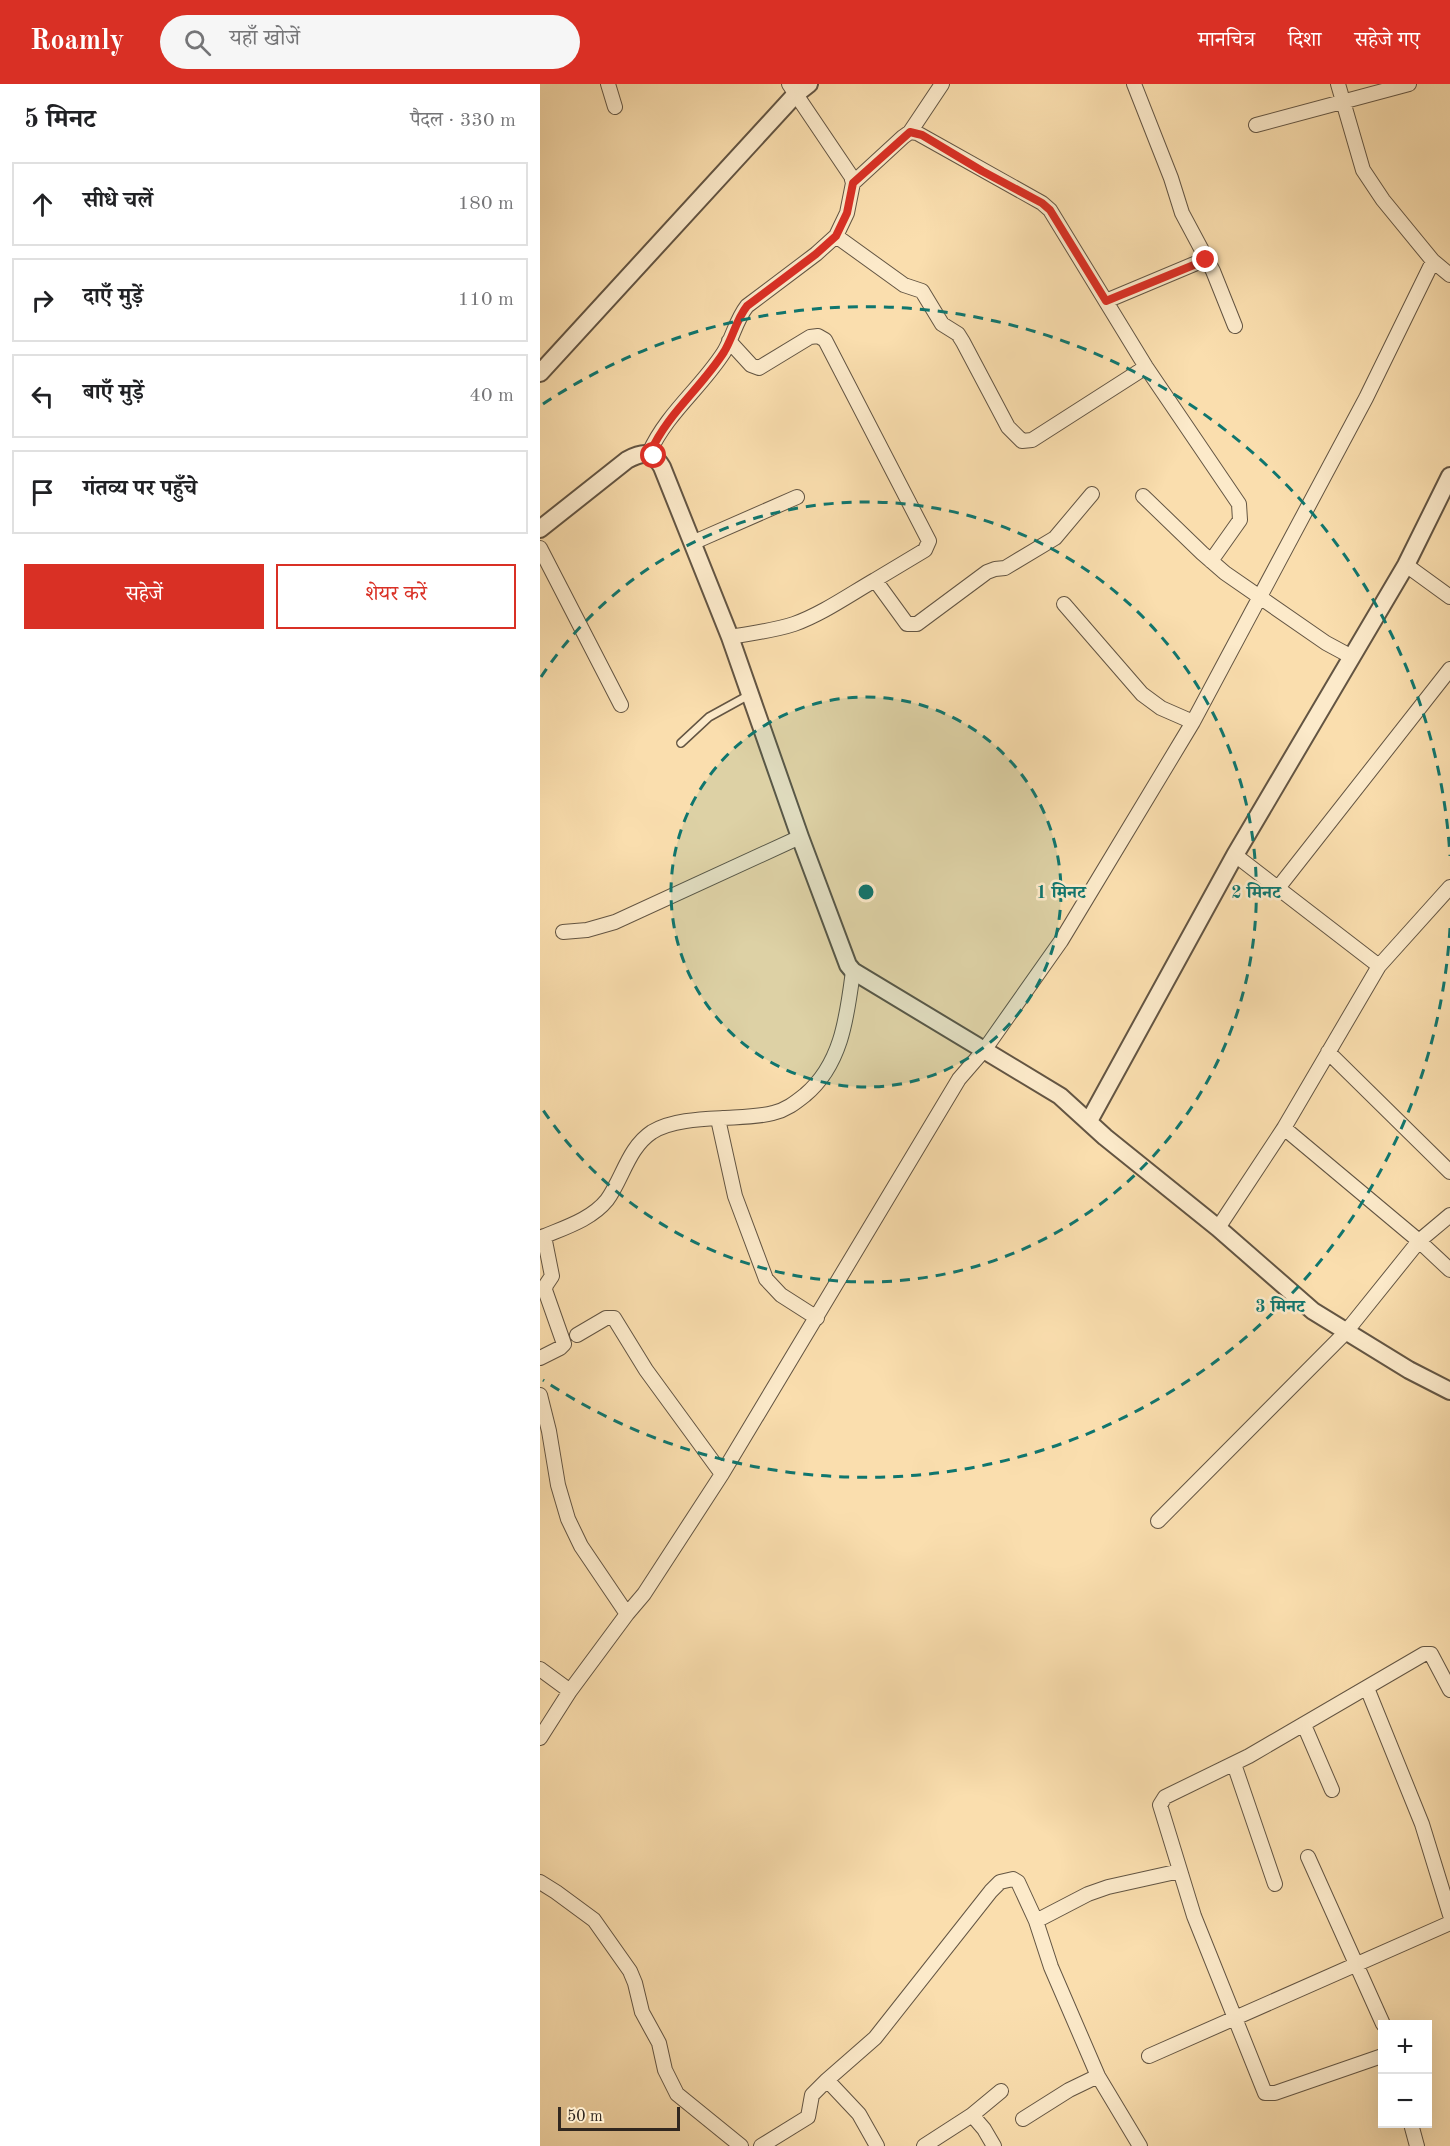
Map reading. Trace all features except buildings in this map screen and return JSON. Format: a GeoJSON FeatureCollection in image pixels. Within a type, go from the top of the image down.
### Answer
{"type":"FeatureCollection","features":[{"type":"Feature","properties":{"kind":"street"},"geometry":{"type":"LineString","coordinates":[[608,84],[615,107]]}},
{"type":"Feature","properties":{"kind":"street"},"geometry":{"type":"LineString","coordinates":[[540,373],[792,89],[809,84]]}},
{"type":"Feature","properties":{"kind":"street"},"geometry":{"type":"LineString","coordinates":[[923,84],[933,97]]}},
{"type":"Feature","properties":{"kind":"street"},"geometry":{"type":"LineString","coordinates":[[853,183],[910,132],[942,84]]}},
{"type":"Feature","properties":{"kind":"street"},"geometry":{"type":"LineString","coordinates":[[1134,84],[1171,178],[1182,213],[1213,271],[1235,326]]}},
{"type":"Feature","properties":{"kind":"street"},"geometry":{"type":"LineString","coordinates":[[1338,84],[1358,155],[1370,182],[1433,261],[1450,275]]}},
{"type":"Feature","properties":{"kind":"street"},"geometry":{"type":"LineString","coordinates":[[1256,125],[1408,84]]}},
{"type":"Feature","properties":{"kind":"street"},"geometry":{"type":"LineString","coordinates":[[650,453],[660,431],[713,367],[729,341],[740,314],[836,236],[847,213],[853,183],[847,169],[792,89]]}},
{"type":"Feature","properties":{"kind":"street"},"geometry":{"type":"LineString","coordinates":[[910,132],[922,135],[1042,203],[1050,210],[1146,367],[1239,504],[1240,520],[1211,561]]}},
{"type":"Feature","properties":{"kind":"street"},"geometry":{"type":"LineString","coordinates":[[836,236],[904,285],[920,289],[925,293],[942,324],[958,334],[1008,427],[1022,441],[1032,440],[1146,367]]}},
{"type":"Feature","properties":{"kind":"street"},"geometry":{"type":"LineString","coordinates":[[1106,301],[1206,260]]}},
{"type":"Feature","properties":{"kind":"street"},"geometry":{"type":"LineString","coordinates":[[540,1738],[570,1691],[644,1594],[722,1474],[959,1078],[985,1049],[1072,925],[1193,722],[1365,398],[1433,261]]}},
{"type":"Feature","properties":{"kind":"street"},"geometry":{"type":"LineString","coordinates":[[729,341],[751,365],[759,368],[810,337],[818,336],[825,340],[929,542],[926,550],[793,624],[730,637]]}},
{"type":"Feature","properties":{"kind":"street"},"geometry":{"type":"LineString","coordinates":[[540,529],[627,460],[637,454],[650,453],[654,456],[662,467],[730,637],[845,960],[853,971],[1060,1096],[1105,1137],[1218,1228],[1313,1311],[1345,1333],[1450,1391]]}},
{"type":"Feature","properties":{"kind":"street"},"geometry":{"type":"LineString","coordinates":[[1089,1121],[1235,855],[1406,565],[1450,476]]}},
{"type":"Feature","properties":{"kind":"street"},"geometry":{"type":"LineString","coordinates":[[875,580],[907,624],[916,624],[987,572],[995,568],[1005,568],[1055,538],[1092,494]]}},
{"type":"Feature","properties":{"kind":"street"},"geometry":{"type":"LineString","coordinates":[[1143,496],[1211,561],[1326,644],[1352,657]]}},
{"type":"Feature","properties":{"kind":"street"},"geometry":{"type":"LineString","coordinates":[[692,543],[797,497]]}},
{"type":"Feature","properties":{"kind":"street"},"geometry":{"type":"LineString","coordinates":[[540,548],[621,705]]}},
{"type":"Feature","properties":{"kind":"street"},"geometry":{"type":"LineString","coordinates":[[1406,565],[1450,597]]}},
{"type":"Feature","properties":{"kind":"street"},"geometry":{"type":"LineString","coordinates":[[1064,604],[1142,694],[1161,708],[1193,722]]}},
{"type":"Feature","properties":{"kind":"street"},"geometry":{"type":"LineString","coordinates":[[1278,888],[1450,669]]}},
{"type":"Feature","properties":{"kind":"street"},"geometry":{"type":"LineString","coordinates":[[563,932],[587,930],[615,922],[800,837]]}},
{"type":"Feature","properties":{"kind":"street"},"geometry":{"type":"LineString","coordinates":[[1235,855],[1379,966]]}},
{"type":"Feature","properties":{"kind":"street"},"geometry":{"type":"LineString","coordinates":[[1218,1228],[1284,1128],[1379,966],[1450,887]]}},
{"type":"Feature","properties":{"kind":"street"},"geometry":{"type":"LineString","coordinates":[[540,1358],[564,1344],[545,1290],[552,1276],[542,1237],[578,1221],[600,1207],[618,1182],[632,1152],[653,1132],[675,1125],[772,1114],[788,1108],[814,1088],[827,1072],[844,1030],[853,971]]}},
{"type":"Feature","properties":{"kind":"street"},"geometry":{"type":"LineString","coordinates":[[1328,1052],[1450,1173]]}},
{"type":"Feature","properties":{"kind":"street"},"geometry":{"type":"LineString","coordinates":[[718,1119],[735,1196],[766,1279],[781,1295],[817,1318]]}},
{"type":"Feature","properties":{"kind":"street"},"geometry":{"type":"LineString","coordinates":[[1284,1128],[1419,1241],[1450,1270]]}},
{"type":"Feature","properties":{"kind":"street"},"geometry":{"type":"LineString","coordinates":[[1158,1521],[1345,1333],[1419,1241],[1450,1215]]}},
{"type":"Feature","properties":{"kind":"street"},"geometry":{"type":"LineString","coordinates":[[577,1335],[606,1318],[614,1318],[646,1370],[722,1474]]}},
{"type":"Feature","properties":{"kind":"street"},"geometry":{"type":"LineString","coordinates":[[540,1395],[558,1485],[568,1519],[581,1546],[627,1614]]}},
{"type":"Feature","properties":{"kind":"street"},"geometry":{"type":"LineString","coordinates":[[1378,2058],[1275,2093],[1264,2093],[1194,1916],[1160,1809],[1161,1801],[1234,1764],[1427,1653],[1431,1654],[1450,1690]]}},
{"type":"Feature","properties":{"kind":"street"},"geometry":{"type":"LineString","coordinates":[[540,1670],[570,1691]]}},
{"type":"Feature","properties":{"kind":"street"},"geometry":{"type":"LineString","coordinates":[[1367,1688],[1422,1824],[1450,1915]]}},
{"type":"Feature","properties":{"kind":"street"},"geometry":{"type":"LineString","coordinates":[[1304,1725],[1332,1790]]}},
{"type":"Feature","properties":{"kind":"street"},"geometry":{"type":"LineString","coordinates":[[1234,1764],[1275,1884]]}},
{"type":"Feature","properties":{"kind":"street"},"geometry":{"type":"LineString","coordinates":[[1308,1857],[1381,2020]]}},
{"type":"Feature","properties":{"kind":"street"},"geometry":{"type":"LineString","coordinates":[[1036,1921],[1088,1894],[1108,1887],[1180,1871]]}},
{"type":"Feature","properties":{"kind":"street"},"geometry":{"type":"LineString","coordinates":[[761,2146],[808,2117],[812,2095],[874,2038],[991,1891],[1000,1882],[1013,1879],[1018,1882],[1036,1921],[1051,1967],[1098,2076],[1140,2146]]}},
{"type":"Feature","properties":{"kind":"street"},"geometry":{"type":"LineString","coordinates":[[540,1882],[594,1920],[630,1971],[642,2012],[659,2043],[665,2070],[677,2094],[741,2146]]}},
{"type":"Feature","properties":{"kind":"street"},"geometry":{"type":"LineString","coordinates":[[1149,2056],[1450,1923]]}},
{"type":"Feature","properties":{"kind":"street"},"geometry":{"type":"LineString","coordinates":[[1023,2119],[1069,2090],[1098,2076]]}},
{"type":"Feature","properties":{"kind":"street"},"geometry":{"type":"LineString","coordinates":[[827,2080],[859,2114],[877,2146]]}},
{"type":"Feature","properties":{"kind":"street"},"geometry":{"type":"LineString","coordinates":[[924,2146],[972,2115],[1001,2091]]}},
{"type":"Feature","properties":{"kind":"street"},"geometry":{"type":"LineString","coordinates":[[972,2115],[994,2146]]}},
{"type":"Feature","properties":{"kind":"street"},"geometry":{"type":"LineString","coordinates":[[1412,2128],[1417,2146]]}},
{"type":"Feature","properties":{"kind":"lane"},"geometry":{"type":"LineString","coordinates":[[681,743],[709,717],[751,694]]}},
{"type":"Feature","properties":{"kind":"route"},"geometry":{"type":"LineString","coordinates":[[654,456],[650,453],[660,431],[713,367],[729,341],[740,314],[836,236],[843,226],[853,183],[910,132],[922,135],[1042,203],[1061,226],[1106,301],[1206,260]]}}]}
